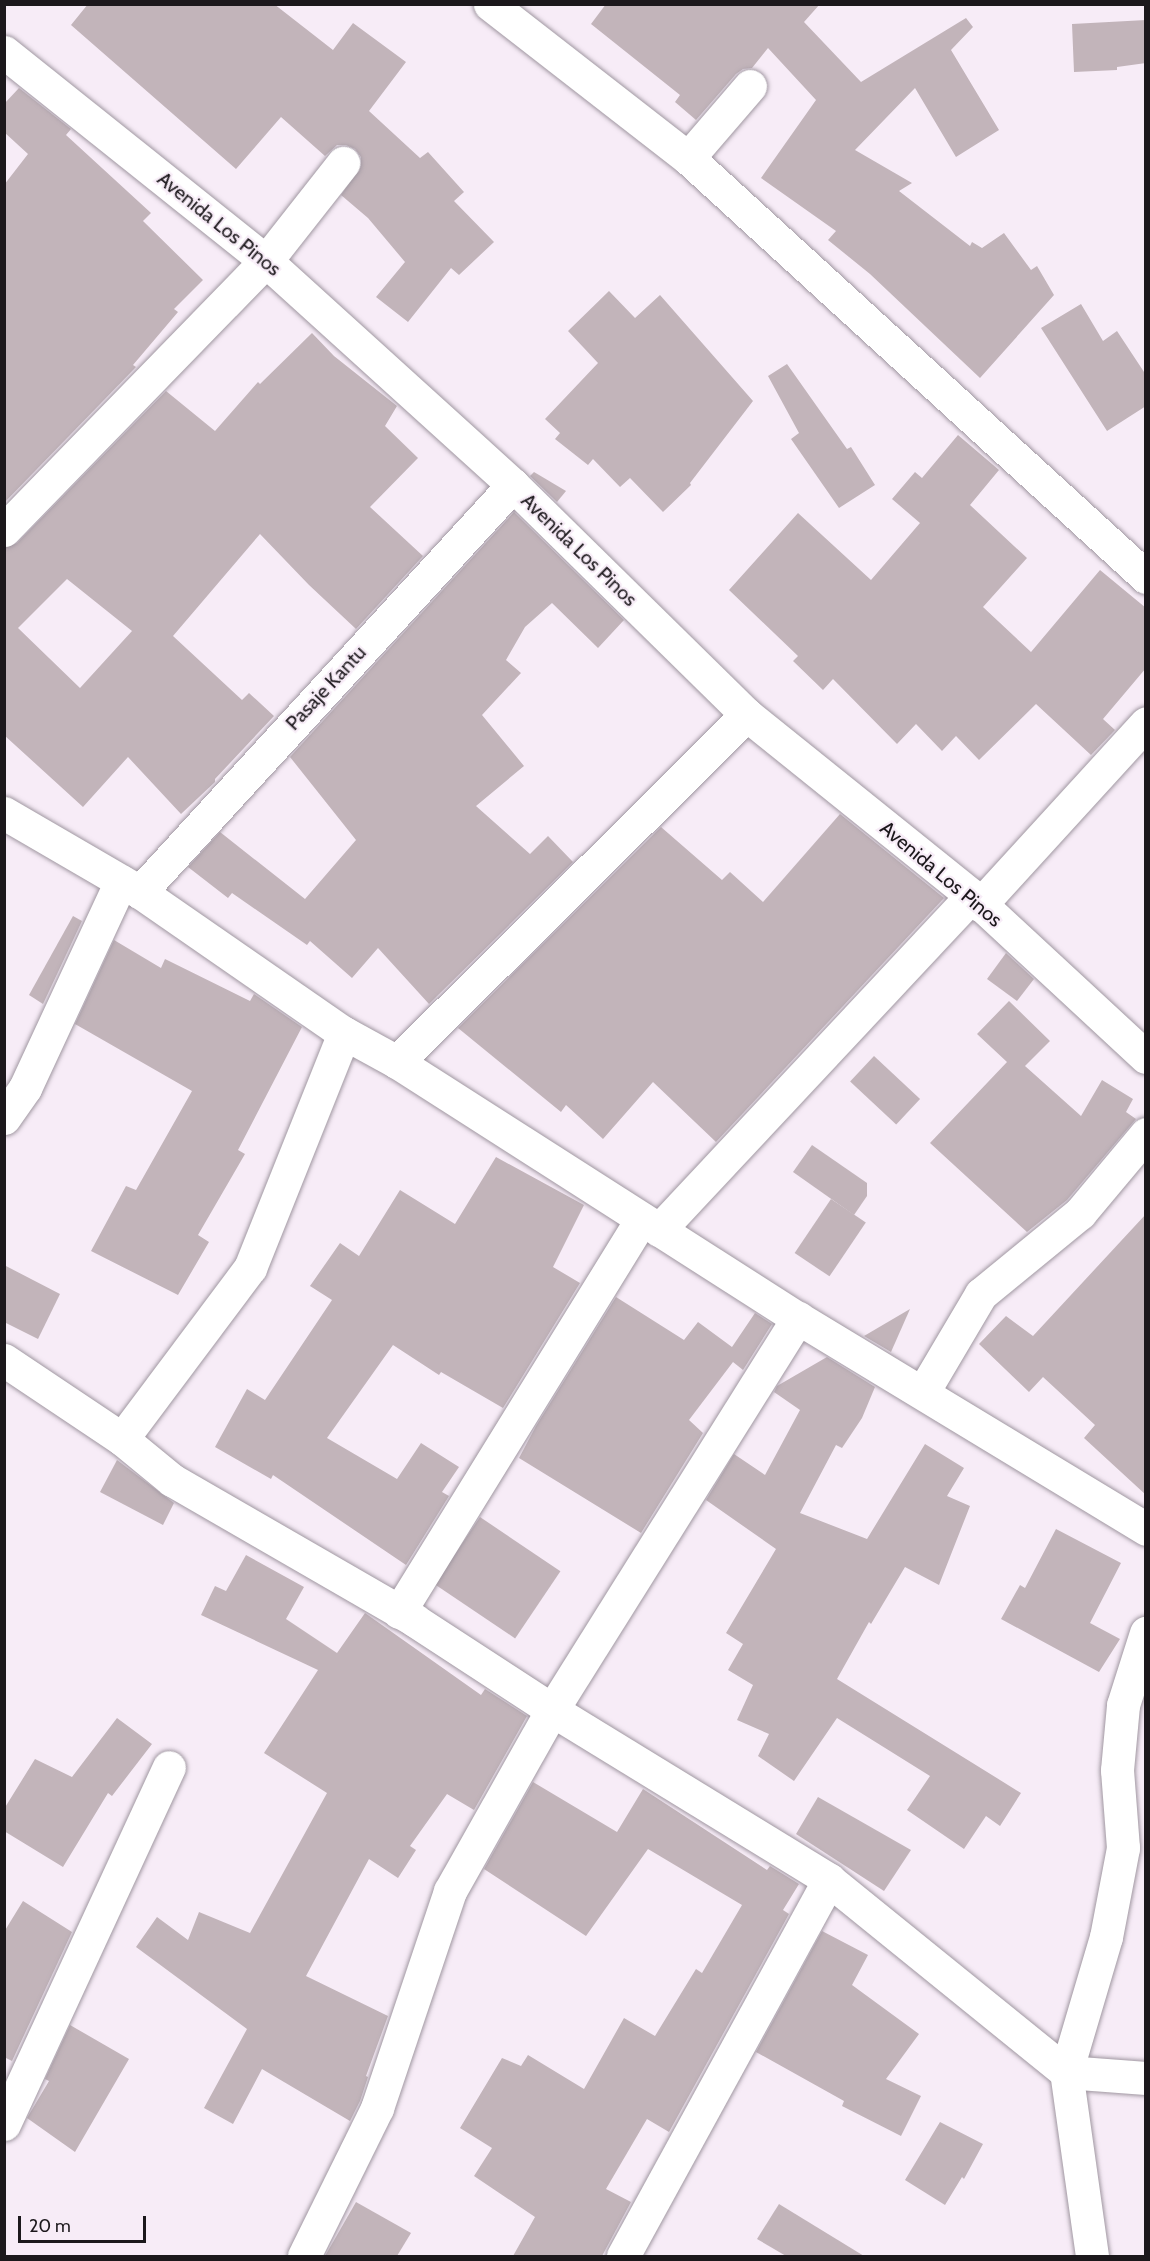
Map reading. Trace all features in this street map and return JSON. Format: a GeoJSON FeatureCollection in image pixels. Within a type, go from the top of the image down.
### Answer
{"type":"FeatureCollection","features":[{"type":"Feature","properties":{"kind":"street"},"geometry":{"type":"LineString","coordinates":[[490,4],[688,158],[1146,577]]}},
{"type":"Feature","properties":{"kind":"street","name":"Avenida Los Pinos"},"geometry":{"type":"LineString","coordinates":[[7,58],[266,261],[513,485],[747,714],[976,901],[1146,1057]]}},
{"type":"Feature","properties":{"kind":"street"},"geometry":{"type":"LineString","coordinates":[[688,158],[750,86]]}},
{"type":"Feature","properties":{"kind":"street"},"geometry":{"type":"LineString","coordinates":[[4,530],[266,261],[343,162]]}},
{"type":"Feature","properties":{"kind":"street","name":"Pasaje Kantu"},"geometry":{"type":"LineString","coordinates":[[4,1118],[25,1088],[131,886],[513,485]]}},
{"type":"Feature","properties":{"kind":"street"},"geometry":{"type":"LineString","coordinates":[[397,1062],[747,714]]}},
{"type":"Feature","properties":{"kind":"street"},"geometry":{"type":"LineString","coordinates":[[399,1612],[651,1224],[976,901],[1146,723]]}},
{"type":"Feature","properties":{"kind":"street"},"geometry":{"type":"LineString","coordinates":[[4,813],[131,886],[344,1033],[397,1062],[798,1318],[1146,1529]]}},
{"type":"Feature","properties":{"kind":"street"},"geometry":{"type":"LineString","coordinates":[[122,1439],[250,1268],[344,1033]]}},
{"type":"Feature","properties":{"kind":"street"},"geometry":{"type":"LineString","coordinates":[[923,1392],[981,1294],[1080,1214],[1146,1134]]}},
{"type":"Feature","properties":{"kind":"street"},"geometry":{"type":"LineString","coordinates":[[304,2256],[376,2108],[450,1891],[552,1710],[798,1318]]}},
{"type":"Feature","properties":{"kind":"street"},"geometry":{"type":"LineString","coordinates":[[4,1360],[122,1439],[172,1480],[399,1612],[552,1710],[829,1880],[1066,2072],[1146,2078]]}},
{"type":"Feature","properties":{"kind":"street"},"geometry":{"type":"LineString","coordinates":[[1092,2256],[1066,2072],[1106,1937],[1123,1848],[1117,1770],[1123,1705],[1146,1633]]}},
{"type":"Feature","properties":{"kind":"street"},"geometry":{"type":"LineString","coordinates":[[4,2124],[169,1767]]}},
{"type":"Feature","properties":{"kind":"street"},"geometry":{"type":"LineString","coordinates":[[622,2256],[829,1880]]}},
{"type":"Feature","properties":{"kind":"building"},"geometry":{"type":"Polygon","coordinates":[[[88,4],[274,4],[333,50],[353,23],[406,62],[369,111],[420,158],[428,152],[464,192],[454,201],[494,242],[459,275],[451,268],[408,322],[376,297],[405,262],[368,218],[341,195],[361,166],[361,157],[355,149],[346,145],[337,145],[325,156],[281,117],[236,169],[71,25],[88,4]]]}},
{"type":"Feature","properties":{"kind":"building"},"geometry":{"type":"Polygon","coordinates":[[[606,4],[820,4],[804,22],[861,82],[966,18],[973,27],[951,50],[999,130],[956,157],[915,88],[855,150],[912,183],[899,191],[970,246],[972,242],[982,248],[1004,233],[1031,270],[1037,266],[1054,295],[980,378],[870,274],[828,240],[836,231],[761,178],[816,100],[768,48],[752,68],[743,69],[736,74],[696,120],[675,102],[680,95],[591,24],[606,4]]]}},
{"type":"Feature","properties":{"kind":"building"},"geometry":{"type":"Polygon","coordinates":[[[1146,20],[1146,63],[1117,67],[1117,70],[1074,72],[1072,24],[1146,20]]]}},
{"type":"Feature","properties":{"kind":"building"},"geometry":{"type":"Polygon","coordinates":[[[19,88],[71,129],[66,135],[151,213],[143,221],[203,280],[174,309],[178,312],[133,365],[136,367],[4,503],[4,185],[28,154],[4,132],[4,104],[19,88]]]}},
{"type":"Feature","properties":{"kind":"building"},"geometry":{"type":"Polygon","coordinates":[[[609,291],[635,318],[660,295],[753,401],[690,483],[691,485],[663,512],[630,478],[620,487],[593,459],[588,465],[555,439],[560,433],[545,419],[598,363],[568,331],[609,291]]]}},
{"type":"Feature","properties":{"kind":"building"},"geometry":{"type":"Polygon","coordinates":[[[1081,304],[1103,341],[1117,331],[1146,375],[1146,406],[1107,431],[1041,328],[1081,304]]]}},
{"type":"Feature","properties":{"kind":"building"},"geometry":{"type":"Polygon","coordinates":[[[312,333],[334,356],[397,406],[385,426],[418,458],[370,507],[423,556],[356,629],[260,534],[173,636],[242,700],[249,693],[274,716],[215,779],[215,782],[181,814],[128,757],[83,807],[4,735],[4,548],[17,543],[166,391],[215,431],[258,382],[260,384],[312,333]],[[67,579],[18,628],[80,688],[132,631],[67,579]]]}},
{"type":"Feature","properties":{"kind":"building"},"geometry":{"type":"Polygon","coordinates":[[[787,364],[847,449],[851,447],[875,485],[839,508],[791,439],[799,433],[768,376],[787,364]]]}},
{"type":"Feature","properties":{"kind":"building"},"geometry":{"type":"Polygon","coordinates":[[[958,435],[999,470],[970,505],[1027,558],[983,607],[1031,652],[1100,570],[1146,608],[1146,668],[1103,719],[1115,730],[1091,755],[1036,704],[979,760],[956,736],[942,751],[916,724],[897,744],[833,679],[823,690],[793,661],[798,656],[729,590],[798,513],[871,580],[920,523],[892,499],[915,472],[922,478],[958,435]]]}},
{"type":"Feature","properties":{"kind":"building"},"geometry":{"type":"Polygon","coordinates":[[[534,472],[566,491],[557,502],[530,476],[534,472]]]}},
{"type":"Feature","properties":{"kind":"building"},"geometry":{"type":"Polygon","coordinates":[[[514,512],[624,620],[598,648],[552,603],[525,627],[506,660],[521,673],[482,715],[524,766],[476,806],[530,854],[548,836],[573,862],[429,1004],[378,948],[352,978],[310,941],[307,945],[232,893],[228,898],[188,867],[220,832],[305,899],[356,840],[290,757],[514,512]]]}},
{"type":"Feature","properties":{"kind":"building"},"geometry":{"type":"Polygon","coordinates":[[[840,814],[944,898],[716,1142],[653,1082],[603,1139],[566,1105],[561,1112],[458,1028],[661,827],[722,880],[730,872],[763,902],[840,814]]]}},
{"type":"Feature","properties":{"kind":"building"},"geometry":{"type":"Polygon","coordinates":[[[73,916],[82,921],[43,1004],[29,995],[73,916]]]}},
{"type":"Feature","properties":{"kind":"building"},"geometry":{"type":"Polygon","coordinates":[[[114,940],[161,968],[165,959],[250,1001],[254,994],[302,1027],[238,1150],[245,1154],[198,1235],[209,1242],[178,1295],[91,1251],[126,1186],[136,1190],[192,1091],[75,1024],[114,940]]]}},
{"type":"Feature","properties":{"kind":"building"},"geometry":{"type":"Polygon","coordinates":[[[1006,953],[1034,979],[1017,1001],[987,979],[1006,953]]]}},
{"type":"Feature","properties":{"kind":"building"},"geometry":{"type":"Polygon","coordinates":[[[1009,1001],[1050,1041],[1025,1066],[1081,1116],[1102,1080],[1133,1099],[1126,1112],[1136,1119],[1067,1200],[1027,1232],[930,1143],[1007,1062],[977,1034],[1009,1001]]]}},
{"type":"Feature","properties":{"kind":"building"},"geometry":{"type":"Polygon","coordinates":[[[874,1056],[920,1099],[896,1125],[850,1082],[874,1056]]]}},
{"type":"Feature","properties":{"kind":"building"},"geometry":{"type":"Polygon","coordinates":[[[812,1145],[867,1183],[867,1196],[854,1215],[793,1172],[812,1145]]]}},
{"type":"Feature","properties":{"kind":"building"},"geometry":{"type":"Polygon","coordinates":[[[496,1157],[584,1205],[553,1267],[580,1283],[503,1408],[441,1372],[439,1375],[393,1345],[327,1438],[397,1479],[421,1443],[459,1467],[442,1492],[449,1496],[406,1565],[273,1475],[271,1479],[215,1447],[247,1389],[265,1400],[332,1300],[310,1286],[340,1243],[359,1256],[400,1190],[455,1224],[496,1157]]]}},
{"type":"Feature","properties":{"kind":"building"},"geometry":{"type":"Polygon","coordinates":[[[831,1199],[866,1222],[829,1276],[795,1253],[831,1199]]]}},
{"type":"Feature","properties":{"kind":"building"},"geometry":{"type":"Polygon","coordinates":[[[1146,1214],[1146,1495],[1084,1438],[1095,1425],[1043,1377],[1029,1392],[979,1344],[1006,1316],[1033,1336],[1146,1214]]]}},
{"type":"Feature","properties":{"kind":"building"},"geometry":{"type":"Polygon","coordinates":[[[4,1265],[60,1294],[38,1339],[4,1322],[4,1265]]]}},
{"type":"Feature","properties":{"kind":"building"},"geometry":{"type":"Polygon","coordinates":[[[616,1297],[684,1340],[698,1322],[732,1347],[755,1313],[772,1324],[743,1370],[733,1362],[689,1420],[703,1433],[641,1533],[519,1458],[536,1426],[616,1297]]]}},
{"type":"Feature","properties":{"kind":"building"},"geometry":{"type":"Polygon","coordinates":[[[910,1309],[891,1352],[864,1336],[910,1309]]]}},
{"type":"Feature","properties":{"kind":"building"},"geometry":{"type":"Polygon","coordinates":[[[827,1357],[875,1387],[862,1418],[842,1448],[836,1445],[800,1513],[867,1539],[925,1444],[964,1468],[947,1496],[970,1506],[939,1585],[905,1567],[871,1624],[869,1622],[837,1679],[1021,1793],[1000,1826],[986,1816],[964,1849],[907,1810],[930,1776],[837,1718],[794,1781],[758,1756],[769,1734],[737,1720],[753,1685],[728,1670],[743,1644],[726,1633],[776,1549],[706,1500],[734,1454],[765,1475],[800,1410],[774,1392],[777,1386],[827,1357]]]}},
{"type":"Feature","properties":{"kind":"building"},"geometry":{"type":"Polygon","coordinates":[[[117,1460],[174,1503],[163,1525],[100,1492],[117,1460]]]}},
{"type":"Feature","properties":{"kind":"building"},"geometry":{"type":"Polygon","coordinates":[[[480,1517],[560,1571],[515,1638],[435,1584],[480,1517]]]}},
{"type":"Feature","properties":{"kind":"building"},"geometry":{"type":"Polygon","coordinates":[[[1056,1529],[1121,1563],[1090,1623],[1120,1639],[1099,1672],[1001,1619],[1020,1585],[1025,1588],[1056,1529]]]}},
{"type":"Feature","properties":{"kind":"building"},"geometry":{"type":"Polygon","coordinates":[[[246,1555],[304,1587],[286,1619],[337,1653],[365,1613],[481,1695],[485,1689],[527,1716],[474,1810],[447,1794],[410,1846],[416,1850],[398,1878],[369,1859],[306,1976],[388,2016],[366,2076],[368,2077],[360,2101],[350,2121],[262,2069],[233,2124],[204,2108],[247,2029],[136,1947],[157,1917],[188,1940],[199,1912],[250,1933],[327,1793],[264,1753],[318,1670],[201,1615],[215,1586],[226,1591],[246,1555]]]}},
{"type":"Feature","properties":{"kind":"building"},"geometry":{"type":"Polygon","coordinates":[[[117,1718],[152,1744],[112,1796],[108,1793],[63,1867],[4,1831],[4,1809],[35,1759],[72,1777],[117,1718]]]}},
{"type":"Feature","properties":{"kind":"building"},"geometry":{"type":"Polygon","coordinates":[[[533,1782],[617,1832],[643,1789],[767,1870],[770,1866],[799,1884],[783,1910],[789,1914],[669,2132],[647,2119],[606,2189],[631,2202],[602,2256],[513,2256],[535,2217],[474,2176],[492,2148],[460,2128],[502,2058],[521,2066],[528,2055],[584,2089],[624,2018],[655,2036],[696,1969],[702,1973],[742,1905],[648,1849],[586,1936],[484,1869],[533,1782]]]}},
{"type":"Feature","properties":{"kind":"building"},"geometry":{"type":"Polygon","coordinates":[[[818,1797],[911,1850],[884,1891],[796,1834],[818,1797]]]}},
{"type":"Feature","properties":{"kind":"building"},"geometry":{"type":"Polygon","coordinates":[[[23,1901],[72,1932],[12,2061],[6,2058],[4,2061],[4,1932],[23,1901]]]}},
{"type":"Feature","properties":{"kind":"building"},"geometry":{"type":"Polygon","coordinates":[[[822,1931],[868,1955],[852,1985],[919,2034],[886,2079],[921,2096],[901,2136],[842,2106],[844,2101],[756,2052],[822,1931]]]}},
{"type":"Feature","properties":{"kind":"building"},"geometry":{"type":"Polygon","coordinates":[[[70,2025],[129,2059],[75,2152],[27,2118],[49,2081],[45,2079],[70,2025]]]}},
{"type":"Feature","properties":{"kind":"building"},"geometry":{"type":"Polygon","coordinates":[[[940,2122],[983,2144],[964,2179],[962,2177],[945,2205],[905,2180],[940,2122]]]}},
{"type":"Feature","properties":{"kind":"building"},"geometry":{"type":"Polygon","coordinates":[[[356,2202],[411,2233],[397,2256],[325,2256],[356,2202]]]}},
{"type":"Feature","properties":{"kind":"building"},"geometry":{"type":"Polygon","coordinates":[[[779,2204],[864,2256],[786,2256],[757,2239],[779,2204]]]}}]}
